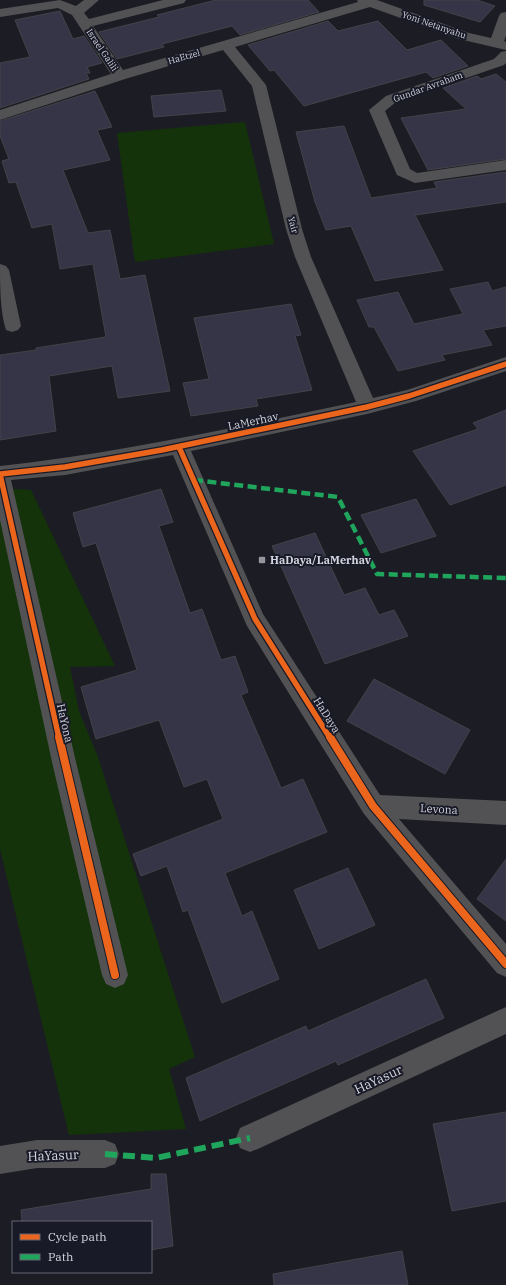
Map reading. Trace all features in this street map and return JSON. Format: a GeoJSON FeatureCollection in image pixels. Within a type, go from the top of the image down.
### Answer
{"type":"FeatureCollection","features":[{"type":"Feature","properties":{"kind":"street"},"geometry":{"type":"LineString","coordinates":[[0,13],[60,4],[77,12],[92,0]]}},
{"type":"Feature","properties":{"kind":"street","name":"Israel Galili"},"geometry":{"type":"LineString","coordinates":[[85,24],[179,0]]}},
{"type":"Feature","properties":{"kind":"street","name":"HaEtzel"},"geometry":{"type":"LineString","coordinates":[[0,115],[120,76],[226,45],[366,1]]}},
{"type":"Feature","properties":{"kind":"street","name":"Yoni Netanyahu"},"geometry":{"type":"LineString","coordinates":[[366,1],[464,36],[503,48]]}},
{"type":"Feature","properties":{"kind":"street","name":"Israel Galili"},"geometry":{"type":"LineString","coordinates":[[77,12],[120,76]]}},
{"type":"Feature","properties":{"kind":"street"},"geometry":{"type":"LineString","coordinates":[[503,48],[506,16]]}},
{"type":"Feature","properties":{"kind":"street","name":"Yair"},"geometry":{"type":"LineString","coordinates":[[226,45],[259,85],[294,229],[303,257],[366,407]]}},
{"type":"Feature","properties":{"kind":"street","name":"Gundar Avraham"},"geometry":{"type":"LineString","coordinates":[[503,48],[499,62],[391,99],[377,110],[403,172],[415,178],[506,165]]}},
{"type":"Feature","properties":{"kind":"street"},"geometry":{"type":"LineString","coordinates":[[0,270],[12,326]]}},
{"type":"Feature","properties":{"kind":"street","name":"LaMerhav"},"geometry":{"type":"LineString","coordinates":[[0,474],[65,467],[179,447],[366,407],[409,396],[506,364]]}},
{"type":"Feature","properties":{"kind":"street","name":"HaDaya"},"geometry":{"type":"LineString","coordinates":[[179,447],[255,619],[373,806],[506,964]]}},
{"type":"Feature","properties":{"kind":"street","name":"HaYona"},"geometry":{"type":"LineString","coordinates":[[0,474],[64,762],[115,975]]}},
{"type":"Feature","properties":{"kind":"street","name":"Levona"},"geometry":{"type":"LineString","coordinates":[[373,806],[506,813]]}},
{"type":"Feature","properties":{"kind":"street","name":"HaYasur"},"geometry":{"type":"LineString","coordinates":[[250,1138],[506,1020]]}},
{"type":"Feature","properties":{"kind":"street","name":"HaYasur"},"geometry":{"type":"LineString","coordinates":[[0,1160],[37,1154],[105,1154]]}},
{"type":"Feature","properties":{"kind":"green space"},"geometry":{"type":"Polygon","coordinates":[[[245,122],[274,244],[135,262],[117,133],[245,122]]]}},
{"type":"Feature","properties":{"kind":"green space"},"geometry":{"type":"Polygon","coordinates":[[[0,488],[31,490],[115,666],[70,667],[79,711],[98,757],[195,1057],[169,1069],[186,1129],[69,1135],[0,849],[0,488]]]}},
{"type":"Feature","properties":{"kind":"building"},"geometry":{"type":"Polygon","coordinates":[[[216,0],[308,0],[319,12],[240,35],[232,26],[162,44],[164,47],[117,59],[99,32],[159,17],[157,15],[216,0]]]}},
{"type":"Feature","properties":{"kind":"building"},"geometry":{"type":"Polygon","coordinates":[[[424,0],[477,0],[495,6],[480,22],[424,5],[424,0]]]}},
{"type":"Feature","properties":{"kind":"building"},"geometry":{"type":"Polygon","coordinates":[[[60,11],[73,39],[84,36],[102,63],[87,67],[90,73],[86,73],[89,79],[0,108],[0,63],[30,57],[15,20],[60,11]]]}},
{"type":"Feature","properties":{"kind":"building"},"geometry":{"type":"Polygon","coordinates":[[[328,21],[338,31],[378,21],[407,50],[441,40],[468,66],[433,78],[426,72],[304,106],[274,70],[270,71],[248,45],[328,21]]]}},
{"type":"Feature","properties":{"kind":"building"},"geometry":{"type":"Polygon","coordinates":[[[496,74],[506,82],[506,159],[428,170],[401,118],[466,109],[443,88],[477,76],[481,79],[496,74]]]}},
{"type":"Feature","properties":{"kind":"building"},"geometry":{"type":"Polygon","coordinates":[[[221,90],[226,111],[154,117],[151,96],[221,90]]]}},
{"type":"Feature","properties":{"kind":"building"},"geometry":{"type":"Polygon","coordinates":[[[95,91],[112,127],[97,130],[110,160],[63,170],[88,233],[110,230],[120,279],[145,275],[170,391],[118,398],[112,366],[49,376],[56,431],[0,440],[0,355],[106,337],[93,264],[60,269],[52,224],[32,228],[16,182],[9,183],[2,161],[9,159],[0,136],[0,121],[95,91]]]}},
{"type":"Feature","properties":{"kind":"building"},"geometry":{"type":"Polygon","coordinates":[[[344,126],[371,198],[437,188],[434,182],[506,172],[506,202],[415,215],[443,270],[375,281],[351,226],[326,230],[315,202],[296,132],[344,126]]]}},
{"type":"Feature","properties":{"kind":"building"},"geometry":{"type":"Polygon","coordinates":[[[488,282],[492,291],[506,287],[506,326],[483,330],[492,345],[442,355],[445,360],[398,371],[374,327],[369,327],[357,300],[398,292],[414,324],[463,314],[450,289],[488,282]]]}},
{"type":"Feature","properties":{"kind":"building"},"geometry":{"type":"Polygon","coordinates":[[[291,304],[301,335],[295,336],[312,390],[256,399],[258,406],[191,416],[183,383],[209,379],[194,318],[291,304]]]}},
{"type":"Feature","properties":{"kind":"building"},"geometry":{"type":"Polygon","coordinates":[[[506,410],[506,485],[450,505],[413,451],[478,429],[473,423],[506,410]]]}},
{"type":"Feature","properties":{"kind":"building"},"geometry":{"type":"Polygon","coordinates":[[[161,489],[173,522],[159,526],[190,613],[202,609],[221,660],[235,656],[248,692],[241,695],[281,788],[303,779],[327,832],[225,873],[242,916],[252,911],[279,979],[222,1003],[188,910],[183,912],[167,866],[141,876],[133,854],[223,819],[207,779],[184,787],[159,720],[96,739],[81,687],[137,670],[96,543],[83,547],[73,513],[161,489]]]}},
{"type":"Feature","properties":{"kind":"building"},"geometry":{"type":"Polygon","coordinates":[[[416,499],[436,536],[381,553],[361,515],[416,499]]]}},
{"type":"Feature","properties":{"kind":"building"},"geometry":{"type":"Polygon","coordinates":[[[315,533],[344,595],[365,588],[379,615],[394,610],[408,636],[325,664],[272,546],[315,533]]]}},
{"type":"Feature","properties":{"kind":"building"},"geometry":{"type":"Polygon","coordinates":[[[374,679],[470,730],[445,774],[347,721],[374,679]]]}},
{"type":"Feature","properties":{"kind":"building"},"geometry":{"type":"Polygon","coordinates":[[[506,859],[506,921],[477,899],[506,859]]]}},
{"type":"Feature","properties":{"kind":"building"},"geometry":{"type":"Polygon","coordinates":[[[348,868],[375,925],[319,949],[294,890],[348,868]]]}},
{"type":"Feature","properties":{"kind":"building"},"geometry":{"type":"Polygon","coordinates":[[[426,979],[444,1018],[338,1065],[336,1061],[200,1121],[186,1078],[306,1026],[308,1031],[426,979]]]}},
{"type":"Feature","properties":{"kind":"building"},"geometry":{"type":"Polygon","coordinates":[[[506,1112],[506,1201],[452,1211],[433,1124],[506,1112]]]}},
{"type":"Feature","properties":{"kind":"building"},"geometry":{"type":"Polygon","coordinates":[[[151,1174],[166,1174],[173,1246],[152,1250],[152,1221],[22,1221],[21,1210],[151,1189],[151,1174]]]}},
{"type":"Feature","properties":{"kind":"building"},"geometry":{"type":"Polygon","coordinates":[[[402,1251],[408,1285],[274,1285],[273,1274],[402,1251]]]}},
{"type":"Feature","properties":{"kind":"marked path"},"geometry":{"type":"LineString","coordinates":[[194,480],[338,497],[377,574],[506,578]]}},
{"type":"Feature","properties":{"kind":"marked path"},"geometry":{"type":"LineString","coordinates":[[105,1154],[156,1158],[250,1138]]}},
{"type":"Feature","properties":{"kind":"cycle path"},"geometry":{"type":"LineString","coordinates":[[115,975],[64,762],[0,474],[65,467],[162,450],[367,407],[409,396],[506,364]]}},
{"type":"Feature","properties":{"kind":"cycle path"},"geometry":{"type":"LineString","coordinates":[[179,447],[255,619],[373,806],[506,964]]}},
{"type":"Feature","properties":{"kind":"place","name":"HaDaya/LaMerhav"},"geometry":{"type":"Point","coordinates":[262,560]}}]}
